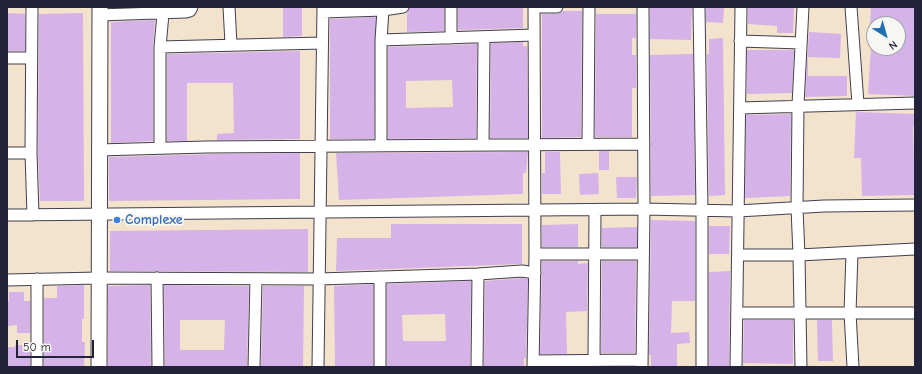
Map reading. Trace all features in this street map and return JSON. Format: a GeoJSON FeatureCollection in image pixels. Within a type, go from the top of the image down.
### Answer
{"type":"FeatureCollection","features":[{"type":"Feature","properties":{"kind":"street"},"geometry":{"type":"LineString","coordinates":[[32,7],[31,153],[33,215]]}},
{"type":"Feature","properties":{"kind":"street"},"geometry":{"type":"LineString","coordinates":[[99,367],[98,150],[100,11],[163,14],[186,12],[190,11],[192,7]]}},
{"type":"Feature","properties":{"kind":"street"},"geometry":{"type":"LineString","coordinates":[[229,7],[231,44]]}},
{"type":"Feature","properties":{"kind":"street"},"geometry":{"type":"LineString","coordinates":[[318,367],[323,9],[383,10],[403,7]]}},
{"type":"Feature","properties":{"kind":"street"},"geometry":{"type":"LineString","coordinates":[[451,7],[451,38]]}},
{"type":"Feature","properties":{"kind":"street"},"geometry":{"type":"LineString","coordinates":[[557,7],[534,7],[535,273],[533,364],[594,361],[642,364],[644,209],[642,7]]}},
{"type":"Feature","properties":{"kind":"street"},"geometry":{"type":"LineString","coordinates":[[588,144],[589,7]]}},
{"type":"Feature","properties":{"kind":"street"},"geometry":{"type":"LineString","coordinates":[[698,7],[702,210],[702,367]]}},
{"type":"Feature","properties":{"kind":"street"},"geometry":{"type":"LineString","coordinates":[[736,367],[741,7]]}},
{"type":"Feature","properties":{"kind":"street"},"geometry":{"type":"LineString","coordinates":[[801,367],[800,255],[797,208],[798,106],[803,7]]}},
{"type":"Feature","properties":{"kind":"street"},"geometry":{"type":"LineString","coordinates":[[850,7],[858,104]]}},
{"type":"Feature","properties":{"kind":"street"},"geometry":{"type":"LineString","coordinates":[[381,146],[381,40],[383,10]]}},
{"type":"Feature","properties":{"kind":"street"},"geometry":{"type":"LineString","coordinates":[[160,148],[160,47],[163,14]]}},
{"type":"Feature","properties":{"kind":"street"},"geometry":{"type":"LineString","coordinates":[[381,40],[484,38],[534,35]]}},
{"type":"Feature","properties":{"kind":"street"},"geometry":{"type":"LineString","coordinates":[[482,145],[484,38]]}},
{"type":"Feature","properties":{"kind":"street"},"geometry":{"type":"LineString","coordinates":[[740,41],[802,43]]}},
{"type":"Feature","properties":{"kind":"street"},"geometry":{"type":"LineString","coordinates":[[160,47],[231,44],[322,43]]}},
{"type":"Feature","properties":{"kind":"street"},"geometry":{"type":"LineString","coordinates":[[7,58],[31,58]]}},
{"type":"Feature","properties":{"kind":"street"},"geometry":{"type":"LineString","coordinates":[[740,108],[915,102]]}},
{"type":"Feature","properties":{"kind":"street"},"geometry":{"type":"LineString","coordinates":[[98,150],[320,146],[644,144]]}},
{"type":"Feature","properties":{"kind":"street"},"geometry":{"type":"LineString","coordinates":[[7,153],[31,153]]}},
{"type":"Feature","properties":{"kind":"street"},"geometry":{"type":"LineString","coordinates":[[7,215],[644,209],[738,211],[915,205]]}},
{"type":"Feature","properties":{"kind":"street"},"geometry":{"type":"LineString","coordinates":[[594,361],[593,253],[595,210]]}},
{"type":"Feature","properties":{"kind":"street"},"geometry":{"type":"LineString","coordinates":[[738,255],[800,255],[915,249]]}},
{"type":"Feature","properties":{"kind":"street"},"geometry":{"type":"LineString","coordinates":[[852,253],[850,313],[853,367]]}},
{"type":"Feature","properties":{"kind":"street"},"geometry":{"type":"LineString","coordinates":[[535,254],[643,254]]}},
{"type":"Feature","properties":{"kind":"street"},"geometry":{"type":"LineString","coordinates":[[7,280],[99,278],[319,279],[478,274],[522,271],[535,273]]}},
{"type":"Feature","properties":{"kind":"street"},"geometry":{"type":"LineString","coordinates":[[477,367],[478,274]]}},
{"type":"Feature","properties":{"kind":"street"},"geometry":{"type":"LineString","coordinates":[[380,277],[380,367]]}},
{"type":"Feature","properties":{"kind":"street"},"geometry":{"type":"LineString","coordinates":[[157,278],[158,367]]}},
{"type":"Feature","properties":{"kind":"street"},"geometry":{"type":"LineString","coordinates":[[36,279],[37,367]]}},
{"type":"Feature","properties":{"kind":"street"},"geometry":{"type":"LineString","coordinates":[[254,367],[256,279]]}},
{"type":"Feature","properties":{"kind":"street"},"geometry":{"type":"LineString","coordinates":[[737,313],[915,313]]}},
{"type":"Feature","properties":{"kind":"building"},"geometry":{"type":"Polygon","coordinates":[[[283,7],[302,7],[302,36],[283,37],[283,7]]]}},
{"type":"Feature","properties":{"kind":"building"},"geometry":{"type":"Polygon","coordinates":[[[410,7],[444,7],[444,31],[407,32],[407,13],[410,7]]]}},
{"type":"Feature","properties":{"kind":"building"},"geometry":{"type":"Polygon","coordinates":[[[458,7],[523,7],[523,28],[458,30],[458,7]]]}},
{"type":"Feature","properties":{"kind":"building"},"geometry":{"type":"Polygon","coordinates":[[[650,7],[692,7],[691,40],[650,39],[650,7]]]}},
{"type":"Feature","properties":{"kind":"building"},"geometry":{"type":"Polygon","coordinates":[[[706,7],[724,7],[723,23],[706,22],[706,7]]]}},
{"type":"Feature","properties":{"kind":"building"},"geometry":{"type":"Polygon","coordinates":[[[748,7],[794,7],[793,33],[777,33],[777,26],[748,24],[748,7]]]}},
{"type":"Feature","properties":{"kind":"building"},"geometry":{"type":"Polygon","coordinates":[[[871,7],[915,7],[915,96],[868,94],[870,56],[906,56],[906,16],[870,16],[871,7]]]}},
{"type":"Feature","properties":{"kind":"building"},"geometry":{"type":"Polygon","coordinates":[[[563,11],[582,11],[581,137],[542,138],[542,14],[557,14],[563,11]]]}},
{"type":"Feature","properties":{"kind":"building"},"geometry":{"type":"Polygon","coordinates":[[[7,13],[25,14],[25,51],[7,51],[7,13]]]}},
{"type":"Feature","properties":{"kind":"building"},"geometry":{"type":"Polygon","coordinates":[[[83,13],[84,201],[40,201],[38,153],[39,14],[83,13]]]}},
{"type":"Feature","properties":{"kind":"building"},"geometry":{"type":"Polygon","coordinates":[[[596,14],[636,14],[636,38],[632,38],[632,55],[636,55],[636,88],[632,88],[632,137],[595,137],[596,14]]]}},
{"type":"Feature","properties":{"kind":"building"},"geometry":{"type":"Polygon","coordinates":[[[376,17],[374,139],[330,139],[330,19],[376,17]]]}},
{"type":"Feature","properties":{"kind":"building"},"geometry":{"type":"Polygon","coordinates":[[[155,20],[153,47],[153,141],[111,143],[111,22],[155,20]]]}},
{"type":"Feature","properties":{"kind":"building"},"geometry":{"type":"Polygon","coordinates":[[[809,32],[841,34],[840,58],[808,57],[808,76],[847,76],[847,96],[805,97],[809,32]]]}},
{"type":"Feature","properties":{"kind":"building"},"geometry":{"type":"Polygon","coordinates":[[[723,38],[725,195],[709,196],[707,54],[709,54],[709,39],[723,38]]]}},
{"type":"Feature","properties":{"kind":"building"},"geometry":{"type":"Polygon","coordinates":[[[523,42],[523,46],[527,46],[528,138],[490,138],[491,43],[523,42]]]}},
{"type":"Feature","properties":{"kind":"building"},"geometry":{"type":"Polygon","coordinates":[[[477,44],[476,138],[388,139],[388,47],[477,44]],[[452,80],[406,81],[406,108],[453,107],[452,80]]]}},
{"type":"Feature","properties":{"kind":"building"},"geometry":{"type":"Polygon","coordinates":[[[747,50],[794,50],[792,93],[747,94],[747,50]]]}},
{"type":"Feature","properties":{"kind":"building"},"geometry":{"type":"Polygon","coordinates":[[[300,51],[300,139],[217,140],[217,134],[234,133],[233,83],[187,83],[187,141],[167,141],[167,54],[300,51]]]}},
{"type":"Feature","properties":{"kind":"building"},"geometry":{"type":"Polygon","coordinates":[[[693,54],[695,195],[651,196],[650,55],[693,54]]]}},
{"type":"Feature","properties":{"kind":"building"},"geometry":{"type":"Polygon","coordinates":[[[856,112],[915,114],[915,127],[913,127],[915,195],[862,196],[861,158],[854,158],[856,112]]]}},
{"type":"Feature","properties":{"kind":"building"},"geometry":{"type":"Polygon","coordinates":[[[791,114],[790,196],[745,198],[746,115],[791,114]]]}},
{"type":"Feature","properties":{"kind":"building"},"geometry":{"type":"Polygon","coordinates":[[[599,151],[609,151],[609,170],[599,170],[599,151]]]}},
{"type":"Feature","properties":{"kind":"building"},"geometry":{"type":"Polygon","coordinates":[[[528,152],[526,173],[523,173],[523,194],[339,200],[336,153],[528,152]]]}},
{"type":"Feature","properties":{"kind":"building"},"geometry":{"type":"Polygon","coordinates":[[[545,152],[560,152],[561,194],[542,194],[542,173],[545,173],[545,152]]]}},
{"type":"Feature","properties":{"kind":"building"},"geometry":{"type":"Polygon","coordinates":[[[300,153],[300,199],[109,201],[109,157],[300,153]]]}},
{"type":"Feature","properties":{"kind":"building"},"geometry":{"type":"Polygon","coordinates":[[[598,173],[599,194],[580,195],[579,174],[598,173]]]}},
{"type":"Feature","properties":{"kind":"building"},"geometry":{"type":"Polygon","coordinates":[[[616,177],[637,177],[636,198],[617,198],[616,177]]]}},
{"type":"Feature","properties":{"kind":"building"},"geometry":{"type":"Polygon","coordinates":[[[651,220],[695,221],[695,301],[672,301],[671,333],[689,332],[690,343],[677,344],[677,367],[651,367],[651,355],[649,355],[651,220]]]}},
{"type":"Feature","properties":{"kind":"building"},"geometry":{"type":"Polygon","coordinates":[[[391,224],[522,224],[522,264],[336,271],[337,238],[391,238],[391,224]]]}},
{"type":"Feature","properties":{"kind":"building"},"geometry":{"type":"Polygon","coordinates":[[[578,224],[578,247],[542,247],[542,225],[578,224]]]}},
{"type":"Feature","properties":{"kind":"building"},"geometry":{"type":"Polygon","coordinates":[[[709,226],[730,226],[729,254],[709,254],[709,226]]]}},
{"type":"Feature","properties":{"kind":"building"},"geometry":{"type":"Polygon","coordinates":[[[637,227],[637,247],[602,247],[602,228],[637,227]]]}},
{"type":"Feature","properties":{"kind":"building"},"geometry":{"type":"Polygon","coordinates":[[[308,229],[308,272],[110,271],[110,231],[308,229]]]}},
{"type":"Feature","properties":{"kind":"building"},"geometry":{"type":"Polygon","coordinates":[[[542,261],[578,261],[578,264],[588,263],[587,311],[566,312],[567,354],[540,354],[542,261]]]}},
{"type":"Feature","properties":{"kind":"building"},"geometry":{"type":"Polygon","coordinates":[[[602,261],[636,261],[635,353],[601,353],[602,261]]]}},
{"type":"Feature","properties":{"kind":"building"},"geometry":{"type":"Polygon","coordinates":[[[730,271],[729,367],[709,367],[709,272],[730,271]]]}},
{"type":"Feature","properties":{"kind":"building"},"geometry":{"type":"Polygon","coordinates":[[[522,278],[528,279],[526,358],[524,358],[524,367],[484,367],[485,281],[522,278]]]}},
{"type":"Feature","properties":{"kind":"building"},"geometry":{"type":"Polygon","coordinates":[[[471,281],[470,367],[387,367],[387,284],[471,281]],[[445,314],[402,315],[403,341],[446,341],[445,314]]]}},
{"type":"Feature","properties":{"kind":"building"},"geometry":{"type":"Polygon","coordinates":[[[373,284],[373,367],[335,367],[334,286],[373,284]]]}},
{"type":"Feature","properties":{"kind":"building"},"geometry":{"type":"Polygon","coordinates":[[[84,285],[82,342],[85,342],[84,367],[44,367],[44,298],[57,298],[57,286],[84,285]]]}},
{"type":"Feature","properties":{"kind":"building"},"geometry":{"type":"Polygon","coordinates":[[[150,285],[151,367],[108,367],[108,286],[150,285]]]}},
{"type":"Feature","properties":{"kind":"building"},"geometry":{"type":"Polygon","coordinates":[[[164,285],[249,286],[247,367],[165,367],[164,285]],[[180,320],[180,350],[224,350],[225,320],[180,320]]]}},
{"type":"Feature","properties":{"kind":"building"},"geometry":{"type":"Polygon","coordinates":[[[263,286],[304,286],[303,367],[261,367],[263,286]]]}},
{"type":"Feature","properties":{"kind":"building"},"geometry":{"type":"Polygon","coordinates":[[[9,292],[24,292],[24,301],[30,301],[30,333],[17,333],[17,325],[7,326],[7,301],[9,301],[9,292]]]}},
{"type":"Feature","properties":{"kind":"building"},"geometry":{"type":"Polygon","coordinates":[[[744,320],[793,320],[793,364],[743,363],[744,320]]]}},
{"type":"Feature","properties":{"kind":"building"},"geometry":{"type":"Polygon","coordinates":[[[817,320],[832,320],[833,361],[818,361],[817,320]]]}},
{"type":"Feature","properties":{"kind":"building"},"geometry":{"type":"Polygon","coordinates":[[[15,345],[23,345],[23,352],[30,352],[30,367],[7,367],[8,347],[15,347],[15,345]]]}},
{"type":"Feature","properties":{"kind":"place","name":"Complexe"},"geometry":{"type":"Point","coordinates":[117,220]}}]}
